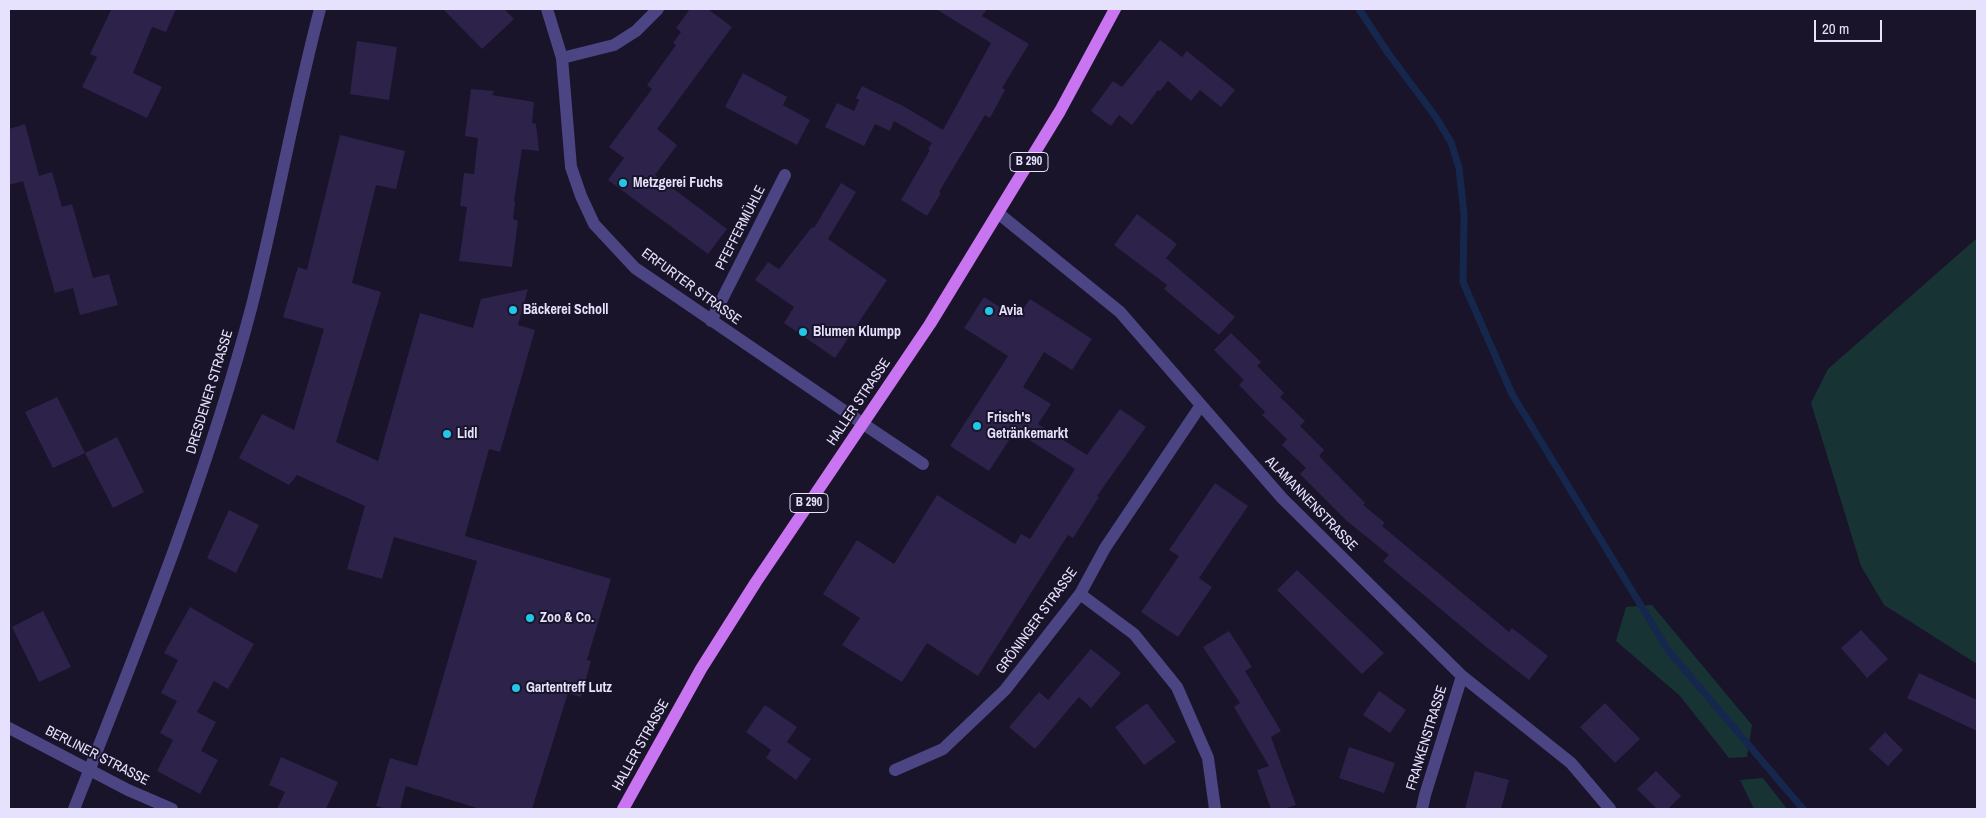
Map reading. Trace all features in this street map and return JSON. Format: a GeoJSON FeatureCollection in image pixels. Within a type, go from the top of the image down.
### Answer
{"type":"FeatureCollection","features":[{"type":"Feature","properties":{"kind":"main road","name":"HALLER STRASSE"},"geometry":{"type":"LineString","coordinates":[[623,809],[700,669],[862,423],[930,324],[1060,111],[1115,9]]}},
{"type":"Feature","properties":{"kind":"street","name":"DRESDENER STRASSE"},"geometry":{"type":"LineString","coordinates":[[74,809],[184,521],[211,445],[252,305],[320,9]]}},
{"type":"Feature","properties":{"kind":"street","name":"ERFURTER STRASSE"},"geometry":{"type":"LineString","coordinates":[[547,9],[562,58],[571,167],[580,196],[594,224],[635,268],[924,464]]}},
{"type":"Feature","properties":{"kind":"street"},"geometry":{"type":"LineString","coordinates":[[562,58],[614,45],[636,32],[658,9]]}},
{"type":"Feature","properties":{"kind":"street","name":"PFEFFERMÜHLE"},"geometry":{"type":"LineString","coordinates":[[711,321],[785,175]]}},
{"type":"Feature","properties":{"kind":"street","name":"ALAMANNENSTRASSE"},"geometry":{"type":"LineString","coordinates":[[998,213],[1120,312],[1282,498],[1462,676],[1571,763],[1610,809]]}},
{"type":"Feature","properties":{"kind":"street","name":"GRÖNINGER STRASSE"},"geometry":{"type":"LineString","coordinates":[[895,770],[943,749],[998,697],[1080,594],[1105,548],[1201,405]]}},
{"type":"Feature","properties":{"kind":"street"},"geometry":{"type":"LineString","coordinates":[[1080,594],[1134,634],[1177,687],[1208,758],[1215,809]]}},
{"type":"Feature","properties":{"kind":"street","name":"FRANKENSTRASSE"},"geometry":{"type":"LineString","coordinates":[[1422,809],[1462,676]]}},
{"type":"Feature","properties":{"kind":"street","name":"BERLINER STRASSE"},"geometry":{"type":"LineString","coordinates":[[9,728],[89,771],[172,809]]}},
{"type":"Feature","properties":{"kind":"green space"},"geometry":{"type":"Polygon","coordinates":[[[1977,238],[1977,664],[1884,605],[1861,566],[1811,403],[1828,369],[1977,238]]]}},
{"type":"Feature","properties":{"kind":"green space"},"geometry":{"type":"Polygon","coordinates":[[[1652,605],[1752,725],[1747,757],[1729,758],[1680,696],[1616,641],[1626,607],[1652,605]]]}},
{"type":"Feature","properties":{"kind":"green space"},"geometry":{"type":"Polygon","coordinates":[[[1763,778],[1787,809],[1754,809],[1740,780],[1763,778]]]}},
{"type":"Feature","properties":{"kind":"building"},"geometry":{"type":"Polygon","coordinates":[[[110,9],[176,9],[166,32],[152,27],[133,73],[162,87],[147,118],[82,87],[97,57],[90,54],[110,9]]]}},
{"type":"Feature","properties":{"kind":"building"},"geometry":{"type":"Polygon","coordinates":[[[443,9],[504,9],[514,19],[482,49],[443,9]]]}},
{"type":"Feature","properties":{"kind":"building"},"geometry":{"type":"Polygon","coordinates":[[[690,9],[708,9],[732,27],[657,129],[677,145],[655,175],[727,229],[708,254],[608,180],[624,158],[609,147],[652,89],[647,85],[676,45],[673,43],[681,32],[676,28],[690,9]]]}},
{"type":"Feature","properties":{"kind":"building"},"geometry":{"type":"Polygon","coordinates":[[[936,9],[987,9],[982,16],[1029,44],[1002,88],[1005,90],[990,118],[985,115],[939,192],[941,193],[927,216],[901,200],[930,150],[928,149],[932,143],[894,121],[890,131],[875,124],[864,146],[825,127],[837,103],[854,111],[859,100],[856,98],[862,86],[905,107],[943,130],[991,43],[936,9]]]}},
{"type":"Feature","properties":{"kind":"building"},"geometry":{"type":"Polygon","coordinates":[[[1160,40],[1182,57],[1187,51],[1235,90],[1221,107],[1200,90],[1191,101],[1168,81],[1160,91],[1158,90],[1132,125],[1119,115],[1111,126],[1091,111],[1113,81],[1122,87],[1160,40]]]}},
{"type":"Feature","properties":{"kind":"building"},"geometry":{"type":"Polygon","coordinates":[[[357,41],[397,47],[389,100],[350,94],[357,41]]]}},
{"type":"Feature","properties":{"kind":"building"},"geometry":{"type":"Polygon","coordinates":[[[743,73],[787,97],[783,105],[810,120],[797,145],[725,107],[743,73]]]}},
{"type":"Feature","properties":{"kind":"building"},"geometry":{"type":"Polygon","coordinates":[[[471,89],[494,91],[492,95],[534,102],[532,123],[536,124],[539,151],[522,149],[514,201],[513,219],[518,221],[512,267],[459,261],[467,207],[460,206],[464,173],[474,174],[478,138],[465,136],[471,89]]]}},
{"type":"Feature","properties":{"kind":"building"},"geometry":{"type":"Polygon","coordinates":[[[25,124],[39,176],[52,172],[62,207],[72,204],[93,278],[109,274],[118,305],[80,315],[73,288],[55,293],[23,181],[9,185],[9,129],[25,124]]]}},
{"type":"Feature","properties":{"kind":"building"},"geometry":{"type":"Polygon","coordinates":[[[340,135],[405,151],[396,189],[376,185],[352,283],[381,292],[336,442],[378,461],[420,313],[473,328],[481,299],[528,289],[518,325],[535,330],[500,452],[489,449],[465,536],[611,579],[587,660],[591,661],[581,697],[568,693],[532,809],[480,809],[406,786],[400,809],[376,806],[390,758],[417,766],[477,561],[394,537],[382,579],[347,569],[365,506],[297,475],[289,485],[239,458],[262,414],[294,430],[324,329],[283,317],[298,267],[307,270],[340,135]]]}},
{"type":"Feature","properties":{"kind":"building"},"geometry":{"type":"Polygon","coordinates":[[[841,183],[856,192],[828,239],[887,280],[835,358],[784,323],[794,307],[755,280],[768,262],[779,269],[812,227],[814,228],[841,183]]]}},
{"type":"Feature","properties":{"kind":"building"},"geometry":{"type":"Polygon","coordinates":[[[1137,214],[1177,244],[1166,258],[1235,317],[1219,335],[1164,289],[1167,285],[1114,245],[1137,214]]]}},
{"type":"Feature","properties":{"kind":"building"},"geometry":{"type":"Polygon","coordinates":[[[984,297],[1017,318],[1030,299],[1092,339],[1072,370],[1044,352],[1023,387],[1051,404],[1038,424],[1087,455],[1120,409],[1146,427],[1097,496],[1099,497],[1073,538],[1068,535],[978,676],[927,643],[902,682],[842,645],[860,618],[823,594],[857,540],[894,564],[937,495],[1015,544],[1021,534],[1030,539],[1075,469],[1015,431],[989,471],[950,446],[1008,356],[964,328],[984,297]]]}},
{"type":"Feature","properties":{"kind":"building"},"geometry":{"type":"Polygon","coordinates":[[[1231,333],[1261,362],[1257,366],[1284,393],[1280,397],[1305,421],[1300,426],[1324,450],[1319,456],[1365,503],[1363,505],[1385,523],[1382,526],[1509,632],[1512,628],[1548,656],[1529,680],[1383,561],[1389,555],[1347,521],[1300,474],[1306,468],[1282,445],[1287,439],[1262,415],[1265,412],[1239,385],[1244,380],[1214,350],[1231,333]]]}},
{"type":"Feature","properties":{"kind":"building"},"geometry":{"type":"Polygon","coordinates":[[[57,397],[85,453],[53,468],[25,412],[57,397]]]}},
{"type":"Feature","properties":{"kind":"building"},"geometry":{"type":"Polygon","coordinates":[[[117,437],[144,492],[113,508],[85,453],[117,437]]]}},
{"type":"Feature","properties":{"kind":"building"},"geometry":{"type":"Polygon","coordinates":[[[1215,483],[1248,506],[1199,578],[1212,587],[1178,637],[1141,612],[1179,556],[1169,550],[1215,483]]]}},
{"type":"Feature","properties":{"kind":"building"},"geometry":{"type":"Polygon","coordinates":[[[229,510],[259,525],[236,573],[207,558],[229,510]]]}},
{"type":"Feature","properties":{"kind":"building"},"geometry":{"type":"Polygon","coordinates":[[[1297,570],[1384,653],[1362,674],[1277,590],[1297,570]]]}},
{"type":"Feature","properties":{"kind":"building"},"geometry":{"type":"Polygon","coordinates":[[[190,607],[254,644],[228,689],[214,681],[197,712],[216,722],[201,751],[218,760],[200,794],[157,771],[173,740],[160,733],[177,701],[161,693],[178,660],[164,653],[190,607]]]}},
{"type":"Feature","properties":{"kind":"building"},"geometry":{"type":"Polygon","coordinates":[[[43,611],[71,667],[39,682],[12,627],[43,611]]]}},
{"type":"Feature","properties":{"kind":"building"},"geometry":{"type":"Polygon","coordinates":[[[1861,630],[1888,659],[1867,678],[1841,648],[1861,630]]]}},
{"type":"Feature","properties":{"kind":"building"},"geometry":{"type":"Polygon","coordinates":[[[1229,631],[1252,667],[1245,671],[1281,731],[1271,737],[1296,805],[1284,809],[1271,809],[1257,770],[1269,766],[1234,707],[1240,703],[1203,647],[1229,631]]]}},
{"type":"Feature","properties":{"kind":"building"},"geometry":{"type":"Polygon","coordinates":[[[1091,649],[1121,673],[1091,708],[1079,697],[1035,749],[1009,727],[1039,692],[1048,700],[1091,649]]]}},
{"type":"Feature","properties":{"kind":"building"},"geometry":{"type":"Polygon","coordinates":[[[1919,673],[1977,700],[1977,731],[1907,698],[1919,673]]]}},
{"type":"Feature","properties":{"kind":"building"},"geometry":{"type":"Polygon","coordinates":[[[1379,691],[1406,710],[1390,733],[1363,715],[1379,691]]]}},
{"type":"Feature","properties":{"kind":"building"},"geometry":{"type":"Polygon","coordinates":[[[1147,703],[1176,742],[1144,765],[1115,727],[1147,703]]]}},
{"type":"Feature","properties":{"kind":"building"},"geometry":{"type":"Polygon","coordinates":[[[1605,703],[1640,739],[1615,763],[1580,727],[1605,703]]]}},
{"type":"Feature","properties":{"kind":"building"},"geometry":{"type":"Polygon","coordinates":[[[765,705],[797,727],[787,742],[811,759],[796,780],[766,758],[771,750],[746,732],[765,705]]]}},
{"type":"Feature","properties":{"kind":"building"},"geometry":{"type":"Polygon","coordinates":[[[1885,732],[1903,750],[1888,766],[1869,749],[1885,732]]]}},
{"type":"Feature","properties":{"kind":"building"},"geometry":{"type":"Polygon","coordinates":[[[1349,747],[1395,763],[1384,793],[1339,778],[1349,747]]]}},
{"type":"Feature","properties":{"kind":"building"},"geometry":{"type":"Polygon","coordinates":[[[281,757],[338,782],[326,809],[277,809],[285,792],[269,785],[281,757]]]}},
{"type":"Feature","properties":{"kind":"building"},"geometry":{"type":"Polygon","coordinates":[[[1475,771],[1509,780],[1501,809],[1465,809],[1475,771]]]}},
{"type":"Feature","properties":{"kind":"building"},"geometry":{"type":"Polygon","coordinates":[[[1656,771],[1681,796],[1668,809],[1657,809],[1637,789],[1656,771]]]}},
{"type":"Feature","properties":{"kind":"waterway"},"geometry":{"type":"LineString","coordinates":[[1359,9],[1388,53],[1435,116],[1451,142],[1459,168],[1464,214],[1463,282],[1512,394],[1668,650],[1803,809]]}},
{"type":"Feature","properties":{"kind":"place","name":"Metzgerei Fuchs"},"geometry":{"type":"Point","coordinates":[623,183]}},
{"type":"Feature","properties":{"kind":"place","name":"Bäckerei Scholl"},"geometry":{"type":"Point","coordinates":[513,310]}},
{"type":"Feature","properties":{"kind":"place","name":"Avia"},"geometry":{"type":"Point","coordinates":[989,311]}},
{"type":"Feature","properties":{"kind":"place","name":"Blumen Klumpp"},"geometry":{"type":"Point","coordinates":[803,332]}},
{"type":"Feature","properties":{"kind":"place","name":"Frisch's Getränkemarkt"},"geometry":{"type":"Point","coordinates":[977,426]}},
{"type":"Feature","properties":{"kind":"place","name":"Lidl"},"geometry":{"type":"Point","coordinates":[447,434]}},
{"type":"Feature","properties":{"kind":"place","name":"Zoo & Co."},"geometry":{"type":"Point","coordinates":[530,618]}},
{"type":"Feature","properties":{"kind":"place","name":"Gartentreff Lutz"},"geometry":{"type":"Point","coordinates":[516,688]}}]}
